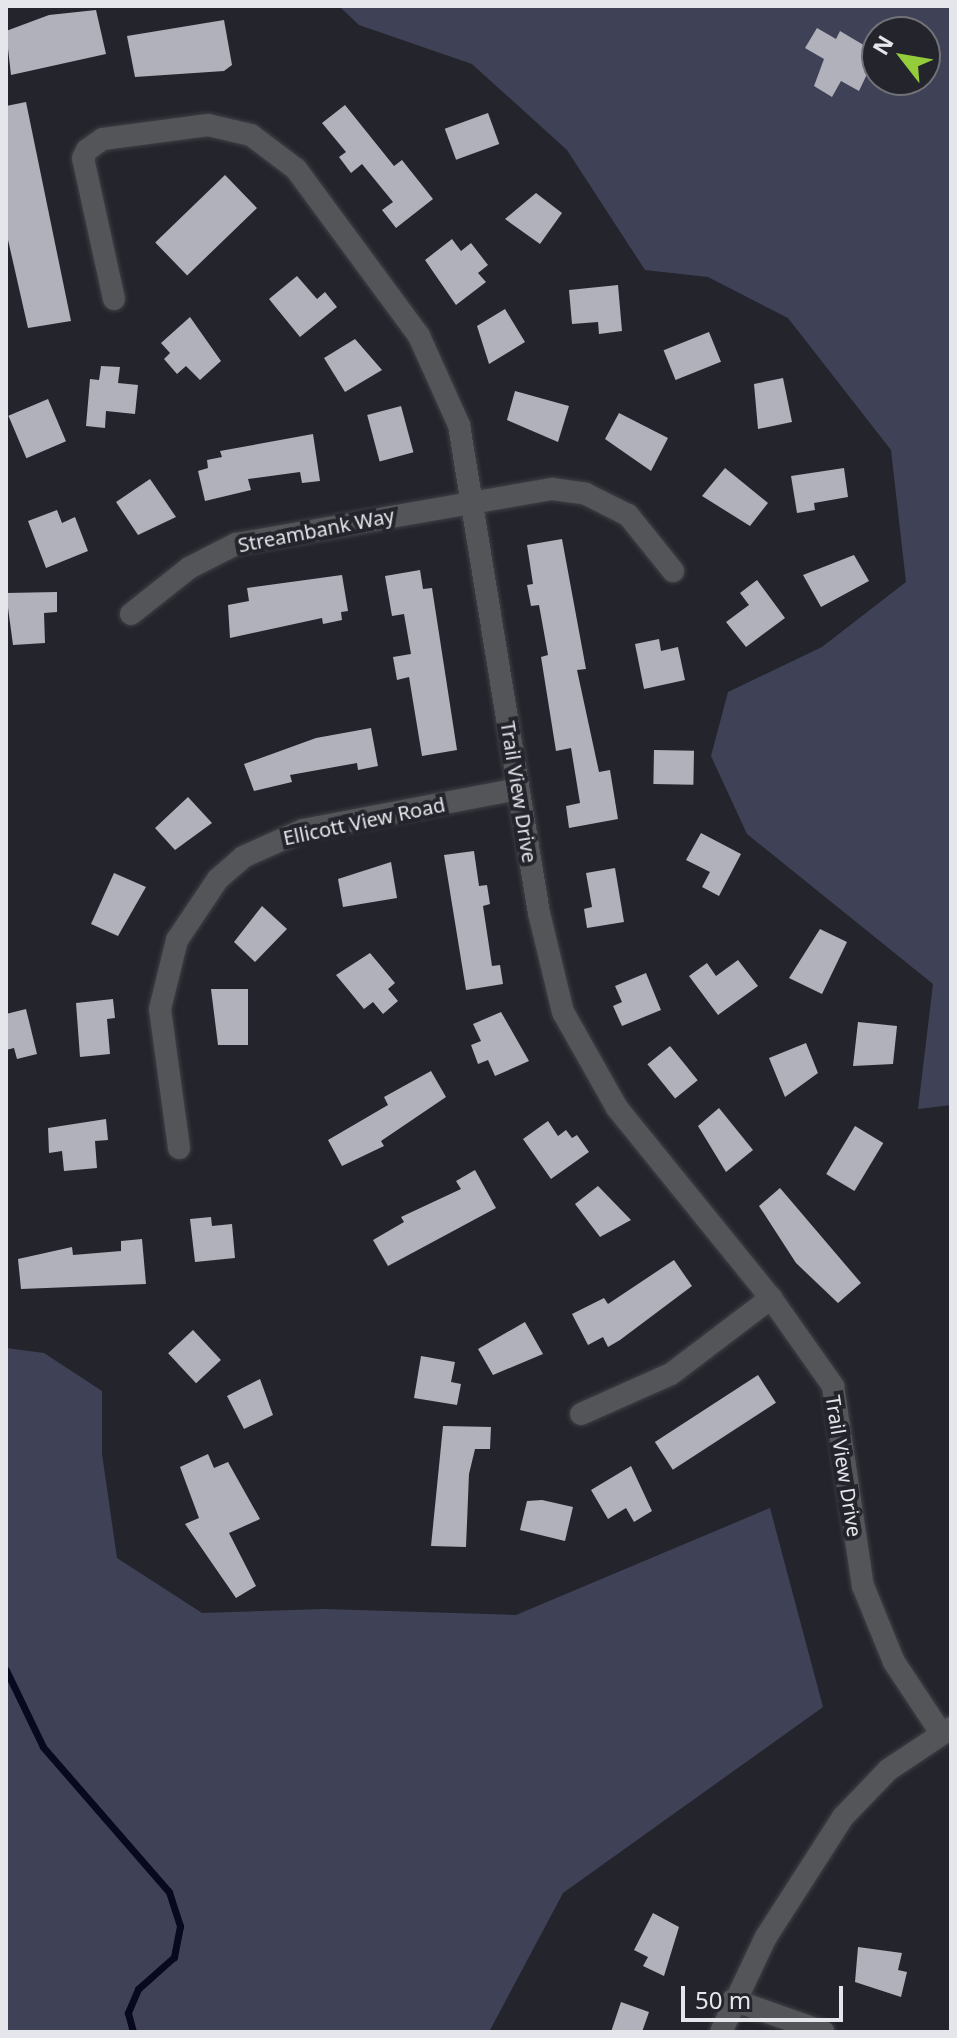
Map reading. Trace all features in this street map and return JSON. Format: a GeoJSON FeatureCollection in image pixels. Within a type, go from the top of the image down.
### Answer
{"type":"FeatureCollection","features":[{"type":"Feature","properties":{"kind":"street","name":"Trail View Drive"},"geometry":{"type":"LineString","coordinates":[[114,299],[83,158],[87,150],[103,139],[208,125],[251,135],[296,169],[419,336],[459,425],[550,967],[588,1066],[771,1298],[833,1386],[863,1586],[894,1662],[946,1730]]}},
{"type":"Feature","properties":{"kind":"street","name":"Streambank Way"},"geometry":{"type":"LineString","coordinates":[[131,614],[189,568],[236,544],[552,489],[586,494],[644,529],[673,571]]}},
{"type":"Feature","properties":{"kind":"street","name":"Ellicott View Road"},"geometry":{"type":"LineString","coordinates":[[179,1148],[160,1009],[177,940],[218,879],[243,857],[303,830],[518,789]]}},
{"type":"Feature","properties":{"kind":"street"},"geometry":{"type":"LineString","coordinates":[[581,1414],[671,1374],[771,1298]]}},
{"type":"Feature","properties":{"kind":"street"},"geometry":{"type":"LineString","coordinates":[[721,2032],[733,2000],[802,1876],[843,1817],[888,1770],[946,1730]]}},
{"type":"Feature","properties":{"kind":"street"},"geometry":{"type":"LineString","coordinates":[[733,2000],[824,2032]]}},
{"type":"Feature","properties":{"kind":"shaded area"},"geometry":{"type":"Polygon","coordinates":[[[339,6],[951,6],[951,1105],[918,1109],[933,984],[747,834],[711,756],[728,692],[822,647],[906,582],[891,450],[788,318],[708,277],[645,270],[567,150],[472,64],[359,25],[339,6]]]}},
{"type":"Feature","properties":{"kind":"shaded area"},"geometry":{"type":"Polygon","coordinates":[[[6,1348],[44,1353],[102,1391],[102,1454],[117,1558],[202,1613],[324,1609],[516,1615],[770,1508],[823,1707],[563,1893],[489,2032],[6,2032],[6,1348]]]}},
{"type":"Feature","properties":{"kind":"building"},"geometry":{"type":"Polygon","coordinates":[[[96,10],[106,54],[11,75],[6,31],[49,15],[96,10]]]}},
{"type":"Feature","properties":{"kind":"building"},"geometry":{"type":"Polygon","coordinates":[[[224,20],[232,65],[224,71],[135,77],[127,36],[224,20]]]}},
{"type":"Feature","properties":{"kind":"building"},"geometry":{"type":"Polygon","coordinates":[[[817,28],[836,39],[840,31],[861,43],[859,91],[841,81],[832,97],[814,86],[824,59],[805,48],[817,28]]]}},
{"type":"Feature","properties":{"kind":"building"},"geometry":{"type":"Polygon","coordinates":[[[26,102],[71,321],[28,328],[6,231],[6,106],[26,102]]]}},
{"type":"Feature","properties":{"kind":"building"},"geometry":{"type":"Polygon","coordinates":[[[345,105],[394,166],[402,160],[433,199],[396,228],[382,210],[393,202],[362,164],[351,173],[339,157],[346,152],[322,123],[345,105]]]}},
{"type":"Feature","properties":{"kind":"building"},"geometry":{"type":"Polygon","coordinates":[[[488,113],[499,144],[456,160],[445,129],[488,113]]]}},
{"type":"Feature","properties":{"kind":"building"},"geometry":{"type":"Polygon","coordinates":[[[225,175],[257,208],[187,275],[155,242],[225,175]]]}},
{"type":"Feature","properties":{"kind":"building"},"geometry":{"type":"Polygon","coordinates":[[[536,193],[562,213],[540,244],[505,219],[536,193]]]}},
{"type":"Feature","properties":{"kind":"building"},"geometry":{"type":"Polygon","coordinates":[[[452,239],[461,251],[471,243],[488,265],[478,273],[486,282],[456,305],[425,260],[452,239]]]}},
{"type":"Feature","properties":{"kind":"building"},"geometry":{"type":"Polygon","coordinates":[[[297,276],[317,299],[325,292],[337,307],[300,337],[269,299],[297,276]]]}},
{"type":"Feature","properties":{"kind":"building"},"geometry":{"type":"Polygon","coordinates":[[[618,285],[622,331],[599,334],[598,322],[572,324],[569,290],[618,285]]]}},
{"type":"Feature","properties":{"kind":"building"},"geometry":{"type":"Polygon","coordinates":[[[505,309],[525,342],[489,364],[477,326],[505,309]]]}},
{"type":"Feature","properties":{"kind":"building"},"geometry":{"type":"Polygon","coordinates":[[[190,317],[221,361],[200,380],[186,366],[177,374],[164,359],[170,353],[161,343],[190,317]]]}},
{"type":"Feature","properties":{"kind":"building"},"geometry":{"type":"Polygon","coordinates":[[[709,332],[721,362],[676,380],[664,350],[709,332]]]}},
{"type":"Feature","properties":{"kind":"building"},"geometry":{"type":"Polygon","coordinates":[[[355,339],[382,370],[345,392],[324,358],[355,339]]]}},
{"type":"Feature","properties":{"kind":"building"},"geometry":{"type":"Polygon","coordinates":[[[101,366],[120,367],[118,383],[138,385],[135,414],[106,411],[105,428],[86,426],[90,379],[99,380],[101,366]]]}},
{"type":"Feature","properties":{"kind":"building"},"geometry":{"type":"Polygon","coordinates":[[[783,378],[792,422],[758,429],[754,384],[783,378]]]}},
{"type":"Feature","properties":{"kind":"building"},"geometry":{"type":"Polygon","coordinates":[[[515,391],[569,406],[558,442],[507,420],[515,391]]]}},
{"type":"Feature","properties":{"kind":"building"},"geometry":{"type":"Polygon","coordinates":[[[48,399],[66,441],[26,458],[8,416],[48,399]]]}},
{"type":"Feature","properties":{"kind":"building"},"geometry":{"type":"Polygon","coordinates":[[[401,406],[413,452],[380,461],[367,415],[401,406]]]}},
{"type":"Feature","properties":{"kind":"building"},"geometry":{"type":"Polygon","coordinates":[[[619,413],[668,438],[651,471],[605,439],[619,413]]]}},
{"type":"Feature","properties":{"kind":"building"},"geometry":{"type":"Polygon","coordinates":[[[313,434],[320,481],[302,483],[300,472],[248,479],[251,490],[205,501],[198,471],[208,468],[207,460],[222,457],[220,451],[313,434]]]}},
{"type":"Feature","properties":{"kind":"building"},"geometry":{"type":"Polygon","coordinates":[[[725,468],[768,503],[750,526],[702,496],[725,468]]]}},
{"type":"Feature","properties":{"kind":"building"},"geometry":{"type":"Polygon","coordinates":[[[844,468],[848,497],[814,503],[815,510],[797,513],[791,476],[844,468]]]}},
{"type":"Feature","properties":{"kind":"building"},"geometry":{"type":"Polygon","coordinates":[[[150,479],[176,517],[138,535],[116,502],[150,479]]]}},
{"type":"Feature","properties":{"kind":"building"},"geometry":{"type":"Polygon","coordinates":[[[57,510],[62,523],[75,517],[88,551],[46,568],[28,521],[57,510]]]}},
{"type":"Feature","properties":{"kind":"building"},"geometry":{"type":"Polygon","coordinates":[[[562,539],[586,669],[577,670],[599,772],[610,770],[618,819],[569,828],[566,806],[580,803],[571,748],[556,751],[541,657],[548,655],[539,605],[531,606],[527,585],[533,584],[527,545],[562,539]]]}},
{"type":"Feature","properties":{"kind":"building"},"geometry":{"type":"Polygon","coordinates":[[[854,555],[869,581],[821,607],[803,575],[854,555]]]}},
{"type":"Feature","properties":{"kind":"building"},"geometry":{"type":"Polygon","coordinates":[[[420,570],[423,589],[432,588],[457,750],[422,756],[409,677],[397,680],[393,657],[411,654],[404,614],[392,616],[385,576],[420,570]]]}},
{"type":"Feature","properties":{"kind":"building"},"geometry":{"type":"Polygon","coordinates":[[[342,575],[348,611],[341,612],[342,620],[323,624],[322,618],[230,638],[228,605],[249,601],[247,588],[342,575]]]}},
{"type":"Feature","properties":{"kind":"building"},"geometry":{"type":"Polygon","coordinates":[[[757,580],[785,618],[746,647],[726,622],[749,605],[740,593],[757,580]]]}},
{"type":"Feature","properties":{"kind":"building"},"geometry":{"type":"Polygon","coordinates":[[[57,592],[57,612],[44,613],[45,643],[13,645],[6,593],[57,592]]]}},
{"type":"Feature","properties":{"kind":"building"},"geometry":{"type":"Polygon","coordinates":[[[659,639],[661,651],[678,647],[685,680],[644,689],[635,644],[659,639]]]}},
{"type":"Feature","properties":{"kind":"building"},"geometry":{"type":"Polygon","coordinates":[[[371,728],[378,766],[358,770],[357,763],[290,775],[292,782],[254,791],[244,764],[316,738],[371,728]]]}},
{"type":"Feature","properties":{"kind":"building"},"geometry":{"type":"Polygon","coordinates":[[[654,750],[694,751],[693,785],[653,784],[654,750]]]}},
{"type":"Feature","properties":{"kind":"building"},"geometry":{"type":"Polygon","coordinates":[[[188,797],[212,823],[175,850],[155,828],[188,797]]]}},
{"type":"Feature","properties":{"kind":"building"},"geometry":{"type":"Polygon","coordinates":[[[701,833],[741,854],[719,896],[702,887],[710,872],[686,860],[701,833]]]}},
{"type":"Feature","properties":{"kind":"building"},"geometry":{"type":"Polygon","coordinates":[[[474,851],[479,886],[487,885],[490,904],[483,906],[492,966],[500,965],[503,984],[466,990],[444,855],[474,851]]]}},
{"type":"Feature","properties":{"kind":"building"},"geometry":{"type":"Polygon","coordinates":[[[391,862],[397,898],[343,907],[338,879],[391,862]]]}},
{"type":"Feature","properties":{"kind":"building"},"geometry":{"type":"Polygon","coordinates":[[[615,868],[624,922],[587,928],[584,909],[592,907],[586,873],[615,868]]]}},
{"type":"Feature","properties":{"kind":"building"},"geometry":{"type":"Polygon","coordinates":[[[114,873],[146,887],[118,936],[91,924],[114,873]]]}},
{"type":"Feature","properties":{"kind":"building"},"geometry":{"type":"Polygon","coordinates":[[[262,906],[287,929],[255,962],[234,942],[262,906]]]}},
{"type":"Feature","properties":{"kind":"building"},"geometry":{"type":"Polygon","coordinates":[[[820,929],[847,942],[822,994],[789,978],[820,929]]]}},
{"type":"Feature","properties":{"kind":"building"},"geometry":{"type":"Polygon","coordinates":[[[370,953],[395,983],[388,989],[398,1001],[383,1014],[373,1002],[364,1009],[336,975],[370,953]]]}},
{"type":"Feature","properties":{"kind":"building"},"geometry":{"type":"Polygon","coordinates":[[[738,960],[758,986],[718,1015],[689,976],[707,963],[716,976],[738,960]]]}},
{"type":"Feature","properties":{"kind":"building"},"geometry":{"type":"Polygon","coordinates":[[[646,973],[661,1010],[622,1026],[613,1006],[622,1002],[615,986],[646,973]]]}},
{"type":"Feature","properties":{"kind":"building"},"geometry":{"type":"Polygon","coordinates":[[[211,989],[248,989],[248,1045],[218,1045],[211,989]]]}},
{"type":"Feature","properties":{"kind":"building"},"geometry":{"type":"Polygon","coordinates":[[[113,999],[115,1018],[107,1019],[110,1054],[80,1057],[76,1003],[113,999]]]}},
{"type":"Feature","properties":{"kind":"building"},"geometry":{"type":"Polygon","coordinates":[[[26,1009],[37,1054],[17,1059],[14,1048],[6,1050],[6,1014],[26,1009]]]}},
{"type":"Feature","properties":{"kind":"building"},"geometry":{"type":"Polygon","coordinates":[[[501,1012],[529,1061],[495,1076],[488,1060],[478,1064],[471,1045],[481,1041],[473,1024],[501,1012]]]}},
{"type":"Feature","properties":{"kind":"building"},"geometry":{"type":"Polygon","coordinates":[[[858,1022],[897,1026],[893,1064],[853,1066],[858,1022]]]}},
{"type":"Feature","properties":{"kind":"building"},"geometry":{"type":"Polygon","coordinates":[[[806,1043],[818,1073],[785,1097],[769,1058],[806,1043]]]}},
{"type":"Feature","properties":{"kind":"building"},"geometry":{"type":"Polygon","coordinates":[[[670,1046],[698,1080],[675,1098],[647,1064],[670,1046]]]}},
{"type":"Feature","properties":{"kind":"building"},"geometry":{"type":"Polygon","coordinates":[[[431,1071],[446,1097],[381,1141],[384,1146],[342,1166],[328,1140],[388,1105],[384,1097],[431,1071]]]}},
{"type":"Feature","properties":{"kind":"building"},"geometry":{"type":"Polygon","coordinates":[[[719,1108],[753,1150],[726,1172],[698,1126],[719,1108]]]}},
{"type":"Feature","properties":{"kind":"building"},"geometry":{"type":"Polygon","coordinates":[[[106,1119],[108,1140],[95,1141],[97,1168],[64,1171],[62,1151],[49,1153],[48,1128],[106,1119]]]}},
{"type":"Feature","properties":{"kind":"building"},"geometry":{"type":"Polygon","coordinates":[[[548,1121],[558,1136],[566,1130],[572,1138],[577,1135],[589,1152],[551,1179],[523,1139],[548,1121]]]}},
{"type":"Feature","properties":{"kind":"building"},"geometry":{"type":"Polygon","coordinates":[[[855,1126],[883,1143],[854,1191],[826,1174],[855,1126]]]}},
{"type":"Feature","properties":{"kind":"building"},"geometry":{"type":"Polygon","coordinates":[[[475,1170],[496,1208],[388,1266],[373,1240],[404,1222],[401,1217],[461,1189],[456,1181],[475,1170]]]}},
{"type":"Feature","properties":{"kind":"building"},"geometry":{"type":"Polygon","coordinates":[[[598,1186],[631,1220],[600,1237],[575,1204],[598,1186]]]}},
{"type":"Feature","properties":{"kind":"building"},"geometry":{"type":"Polygon","coordinates":[[[780,1188],[861,1283],[838,1303],[796,1263],[759,1206],[780,1188]]]}},
{"type":"Feature","properties":{"kind":"building"},"geometry":{"type":"Polygon","coordinates":[[[211,1217],[212,1226],[232,1224],[235,1258],[195,1262],[190,1219],[211,1217]]]}},
{"type":"Feature","properties":{"kind":"building"},"geometry":{"type":"Polygon","coordinates":[[[142,1239],[146,1284],[21,1289],[18,1259],[72,1247],[73,1255],[121,1251],[121,1241],[142,1239]]]}},
{"type":"Feature","properties":{"kind":"building"},"geometry":{"type":"Polygon","coordinates":[[[674,1260],[692,1286],[608,1347],[603,1337],[588,1345],[572,1314],[604,1298],[608,1304],[674,1260]]]}},
{"type":"Feature","properties":{"kind":"building"},"geometry":{"type":"Polygon","coordinates":[[[525,1322],[543,1354],[493,1375],[478,1349],[525,1322]]]}},
{"type":"Feature","properties":{"kind":"building"},"geometry":{"type":"Polygon","coordinates":[[[193,1330],[221,1360],[196,1383],[168,1353],[193,1330]]]}},
{"type":"Feature","properties":{"kind":"building"},"geometry":{"type":"Polygon","coordinates":[[[421,1356],[455,1362],[451,1382],[461,1384],[457,1405],[414,1398],[421,1356]]]}},
{"type":"Feature","properties":{"kind":"building"},"geometry":{"type":"Polygon","coordinates":[[[758,1375],[776,1403],[673,1470],[655,1442],[758,1375]]]}},
{"type":"Feature","properties":{"kind":"building"},"geometry":{"type":"Polygon","coordinates":[[[260,1379],[273,1415],[244,1429],[227,1396],[260,1379]]]}},
{"type":"Feature","properties":{"kind":"building"},"geometry":{"type":"Polygon","coordinates":[[[443,1426],[491,1427],[490,1449],[475,1449],[469,1474],[466,1547],[431,1546],[443,1426]]]}},
{"type":"Feature","properties":{"kind":"building"},"geometry":{"type":"Polygon","coordinates":[[[208,1454],[214,1468],[228,1462],[260,1519],[229,1533],[256,1586],[236,1598],[185,1524],[199,1518],[180,1467],[208,1454]]]}},
{"type":"Feature","properties":{"kind":"building"},"geometry":{"type":"Polygon","coordinates":[[[631,1466],[652,1511],[634,1522],[626,1508],[608,1519],[591,1490],[631,1466]]]}},
{"type":"Feature","properties":{"kind":"building"},"geometry":{"type":"Polygon","coordinates":[[[542,1500],[573,1507],[565,1541],[520,1530],[527,1501],[542,1500]]]}},
{"type":"Feature","properties":{"kind":"building"},"geometry":{"type":"Polygon","coordinates":[[[653,1913],[679,1927],[664,1976],[643,1966],[648,1957],[634,1950],[653,1913]]]}},
{"type":"Feature","properties":{"kind":"building"},"geometry":{"type":"Polygon","coordinates":[[[858,1947],[902,1953],[898,1970],[907,1972],[901,1997],[855,1982],[858,1947]]]}},
{"type":"Feature","properties":{"kind":"building"},"geometry":{"type":"Polygon","coordinates":[[[621,2002],[649,2012],[642,2032],[611,2032],[621,2002]]]}},
{"type":"Feature","properties":{"kind":"waterway"},"geometry":{"type":"LineString","coordinates":[[6,1670],[43,1747],[169,1892],[180,1926],[174,1957],[138,1989],[128,2013],[133,2032]]}}]}
